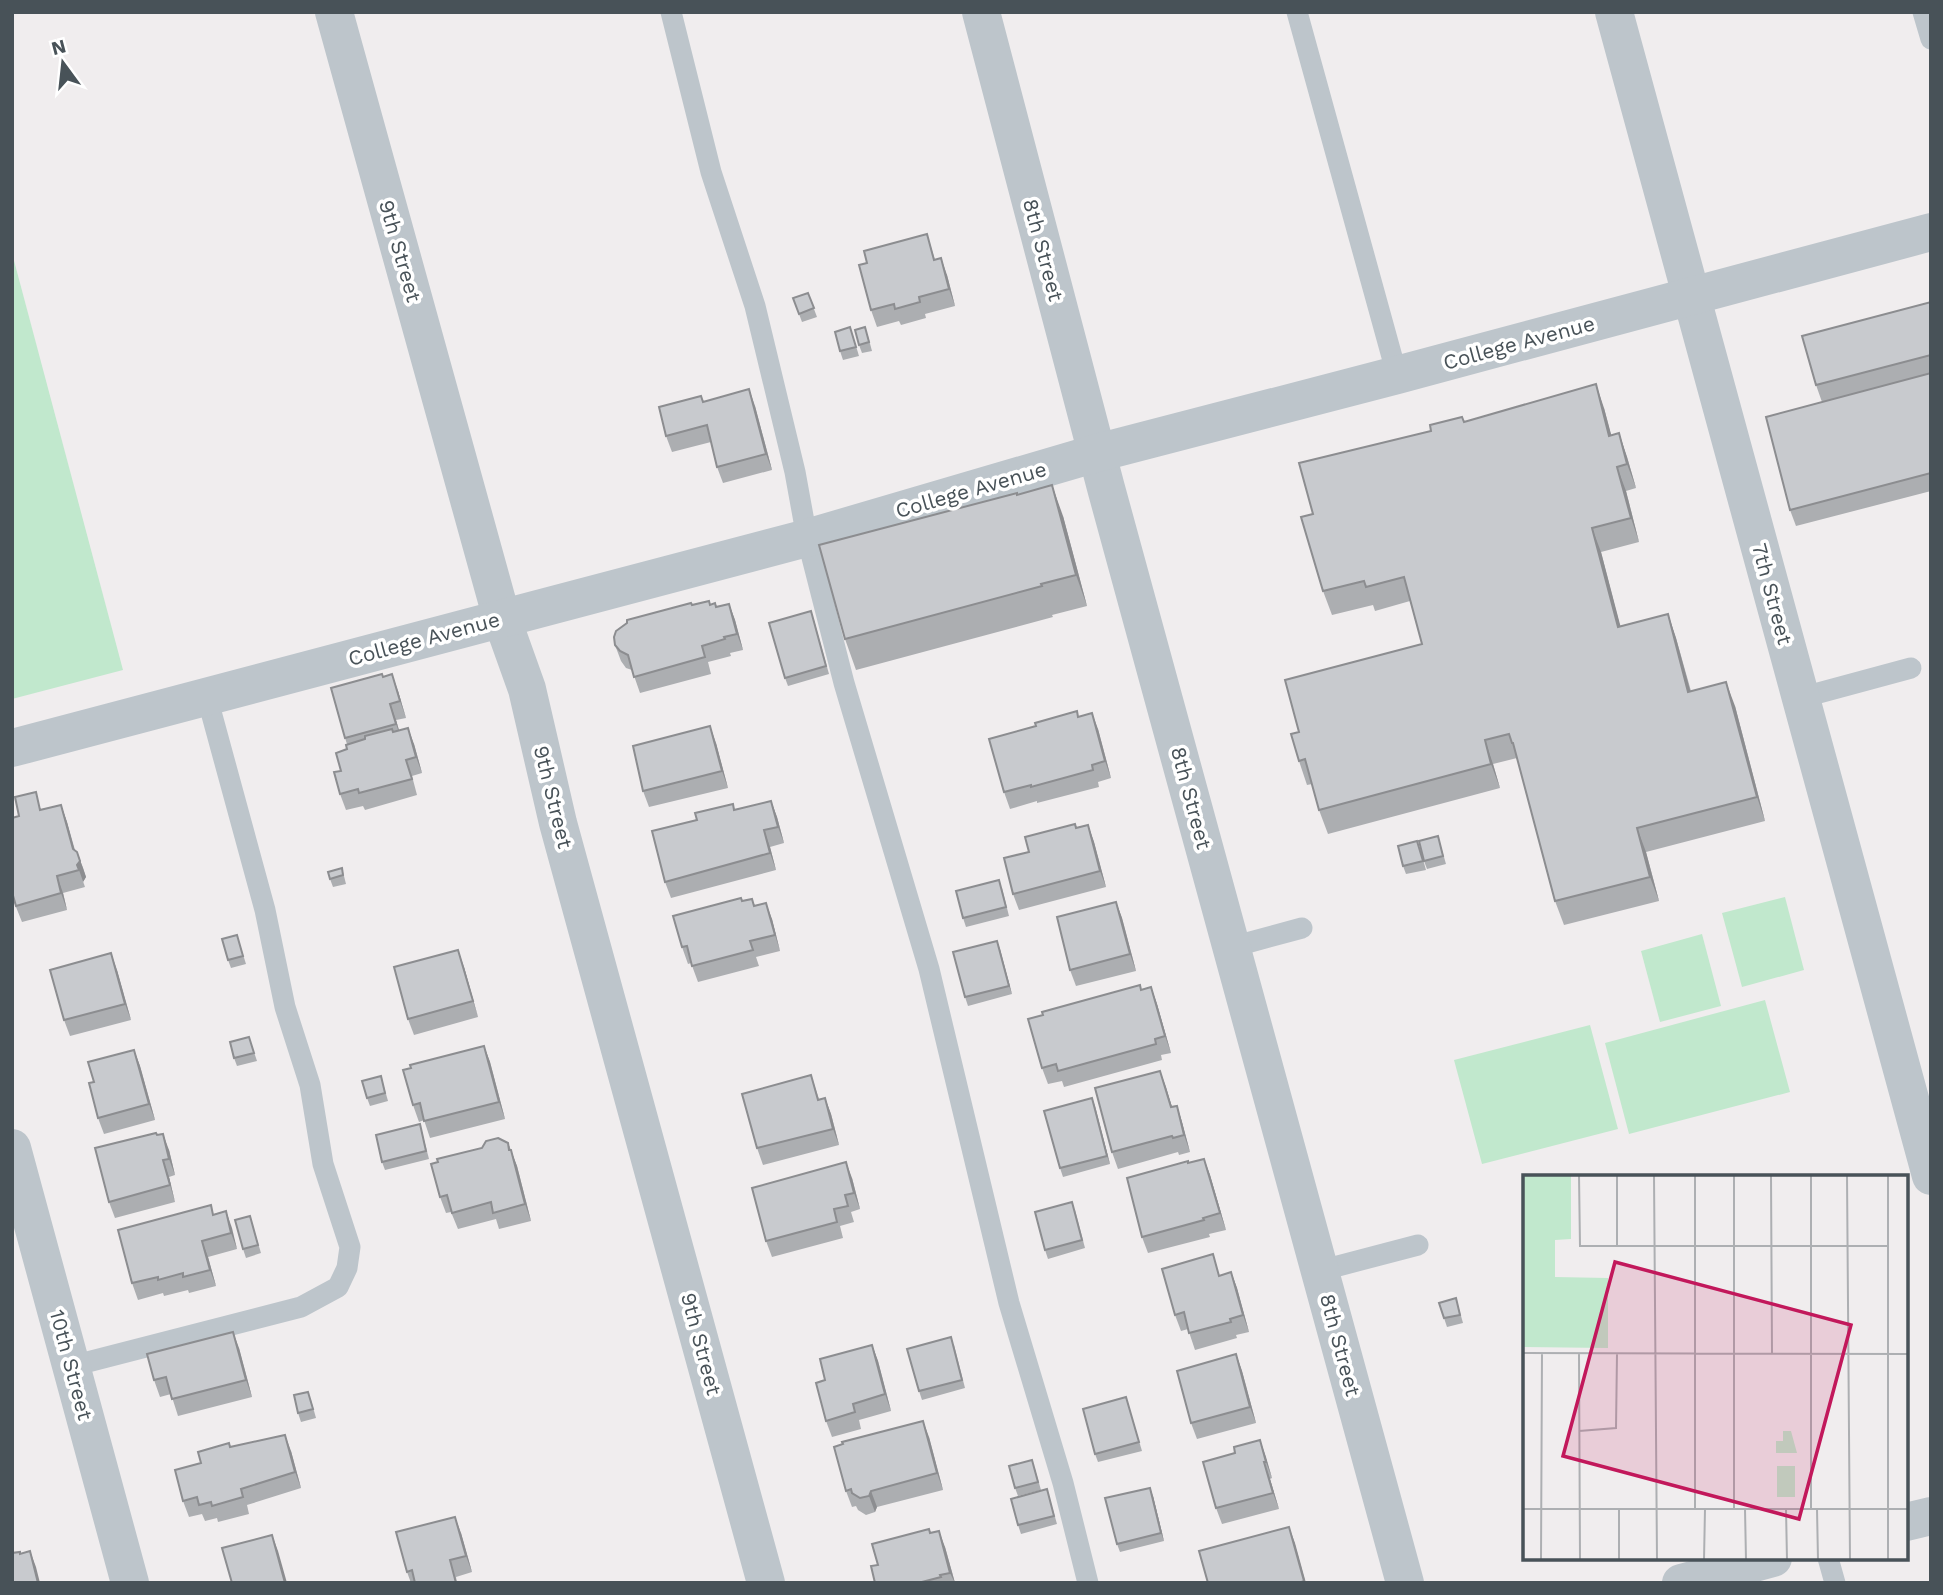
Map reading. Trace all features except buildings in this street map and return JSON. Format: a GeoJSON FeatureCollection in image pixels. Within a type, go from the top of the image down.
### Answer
{"type":"FeatureCollection","features":[{"type":"Feature","properties":{"kind":"street","name":"9th Street"},"geometry":{"type":"LineString","coordinates":[[334,12],[502,619],[527,689],[562,836],[766,1583]]}},
{"type":"Feature","properties":{"kind":"street","name":"8th Street"},"geometry":{"type":"LineString","coordinates":[[981,12],[1097,453],[1405,1583]]}},
{"type":"Feature","properties":{"kind":"street","name":"7th Street"},"geometry":{"type":"LineString","coordinates":[[1614,12],[1931,1176]]}},
{"type":"Feature","properties":{"kind":"street","name":"College Avenue"},"geometry":{"type":"LineString","coordinates":[[12,748],[807,538],[1097,453],[1931,232]]}},
{"type":"Feature","properties":{"kind":"street","name":"10th Street"},"geometry":{"type":"LineString","coordinates":[[12,1148],[130,1583]]}},
{"type":"Feature","properties":{"kind":"street"},"geometry":{"type":"LineString","coordinates":[[1908,1522],[1931,1516]]}},
{"type":"Feature","properties":{"kind":"street"},"geometry":{"type":"LineString","coordinates":[[1681,1583],[1766,1560]]}},
{"type":"Feature","properties":{"kind":"lane"},"geometry":{"type":"LineString","coordinates":[[671,12],[711,173],[755,306],[795,472],[807,538],[844,683],[929,969],[1009,1303],[1063,1483],[1088,1583]]}},
{"type":"Feature","properties":{"kind":"lane"},"geometry":{"type":"LineString","coordinates":[[1297,12],[1397,375]]}},
{"type":"Feature","properties":{"kind":"lane"},"geometry":{"type":"LineString","coordinates":[[1923,12],[1931,39]]}},
{"type":"Feature","properties":{"kind":"lane"},"geometry":{"type":"LineString","coordinates":[[1800,698],[1912,668]]}},
{"type":"Feature","properties":{"kind":"lane"},"geometry":{"type":"LineString","coordinates":[[72,1366],[301,1307],[338,1287],[347,1268],[350,1247],[323,1164],[310,1085],[285,1007],[265,909],[207,697]]}},
{"type":"Feature","properties":{"kind":"lane"},"geometry":{"type":"LineString","coordinates":[[1232,947],[1302,928]]}},
{"type":"Feature","properties":{"kind":"lane"},"geometry":{"type":"LineString","coordinates":[[1320,1270],[1418,1245]]}},
{"type":"Feature","properties":{"kind":"lane"},"geometry":{"type":"LineString","coordinates":[[1829,1560],[1835,1583]]}},
{"type":"Feature","properties":{"kind":"green space"},"geometry":{"type":"Polygon","coordinates":[[[12,253],[123,670],[12,699],[12,253]]]}},
{"type":"Feature","properties":{"kind":"green space"},"geometry":{"type":"Polygon","coordinates":[[[1785,897],[1804,970],[1742,987],[1722,913],[1785,897]]]}},
{"type":"Feature","properties":{"kind":"green space"},"geometry":{"type":"Polygon","coordinates":[[[1702,934],[1721,1006],[1660,1022],[1641,951],[1702,934]]]}},
{"type":"Feature","properties":{"kind":"green space"},"geometry":{"type":"Polygon","coordinates":[[[1765,1000],[1790,1092],[1629,1134],[1605,1043],[1765,1000]]]}},
{"type":"Feature","properties":{"kind":"green space"},"geometry":{"type":"Polygon","coordinates":[[[1590,1025],[1618,1129],[1482,1164],[1454,1060],[1590,1025]]]}}]}
